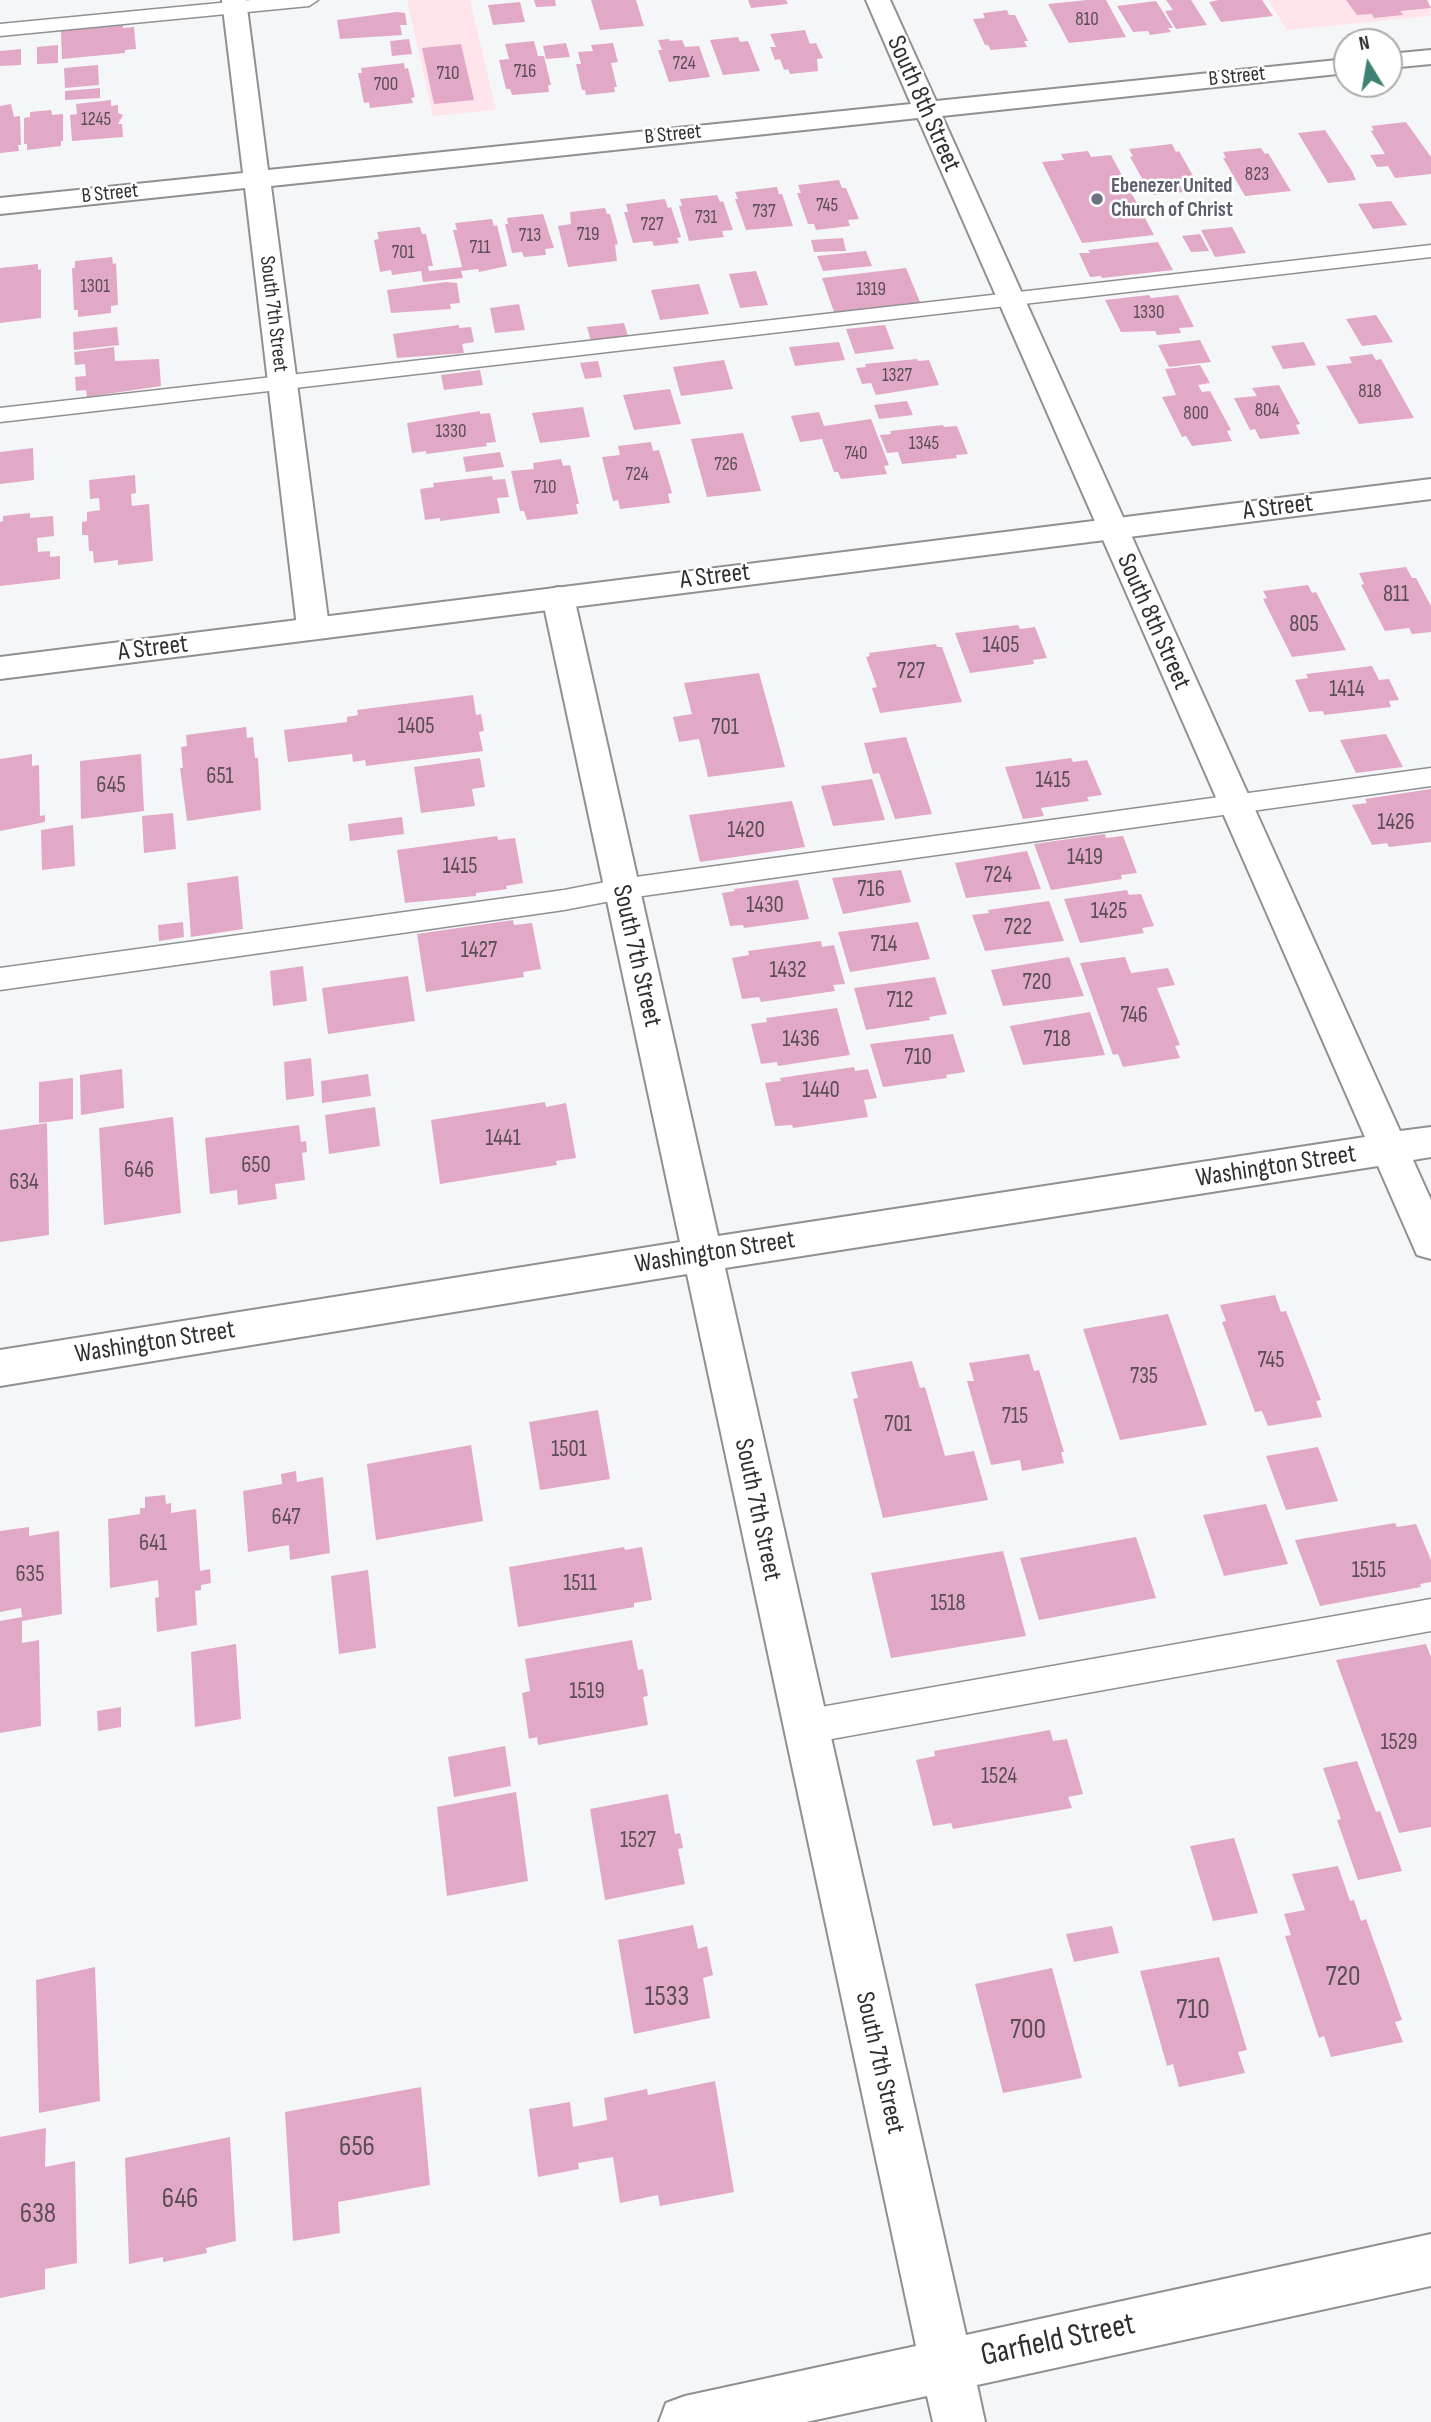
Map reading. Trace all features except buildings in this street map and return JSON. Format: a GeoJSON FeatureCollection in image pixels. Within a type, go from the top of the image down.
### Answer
{"type":"FeatureCollection","features":[{"type":"Feature","properties":{"kind":"street","name":"South 8th Street"},"geometry":{"type":"LineString","coordinates":[[878,0],[1111,529],[1431,1243]]}},
{"type":"Feature","properties":{"kind":"street","name":"South 7th Street"},"geometry":{"type":"LineString","coordinates":[[234,4],[313,627]]}},
{"type":"Feature","properties":{"kind":"street"},"geometry":{"type":"LineString","coordinates":[[1403,60],[1431,57]]}},
{"type":"Feature","properties":{"kind":"street","name":"B Street"},"geometry":{"type":"LineString","coordinates":[[0,206],[1333,67]]}},
{"type":"Feature","properties":{"kind":"street","name":"A Street"},"geometry":{"type":"LineString","coordinates":[[0,668],[1431,488]]}},
{"type":"Feature","properties":{"kind":"street","name":"South 7th Street"},"geometry":{"type":"LineString","coordinates":[[558,597],[804,1727],[959,2422]]}},
{"type":"Feature","properties":{"kind":"street","name":"Washington Street"},"geometry":{"type":"LineString","coordinates":[[0,1368],[1431,1142]]}},
{"type":"Feature","properties":{"kind":"street","name":"Garfield Street"},"geometry":{"type":"LineString","coordinates":[[685,2422],[1431,2260]]}},
{"type":"Feature","properties":{"kind":"lane"},"geometry":{"type":"LineString","coordinates":[[0,30],[234,4],[309,0]]}},
{"type":"Feature","properties":{"kind":"lane"},"geometry":{"type":"LineString","coordinates":[[0,415],[1431,251]]}},
{"type":"Feature","properties":{"kind":"lane"},"geometry":{"type":"LineString","coordinates":[[0,979],[564,900],[621,889],[1431,778]]}},
{"type":"Feature","properties":{"kind":"lane"},"geometry":{"type":"LineString","coordinates":[[804,1727],[1431,1615]]}},
{"type":"Feature","properties":{"kind":"shaded area"},"geometry":{"type":"Polygon","coordinates":[[[407,0],[470,0],[496,110],[433,116],[407,0]]]}},
{"type":"Feature","properties":{"kind":"shaded area"},"geometry":{"type":"Polygon","coordinates":[[[1268,0],[1429,0],[1431,16],[1287,30],[1268,0]]]}},
{"type":"Feature","properties":{"kind":"place","name":"Ebenezer United Church of Christ"},"geometry":{"type":"Point","coordinates":[1097,199]}}]}
